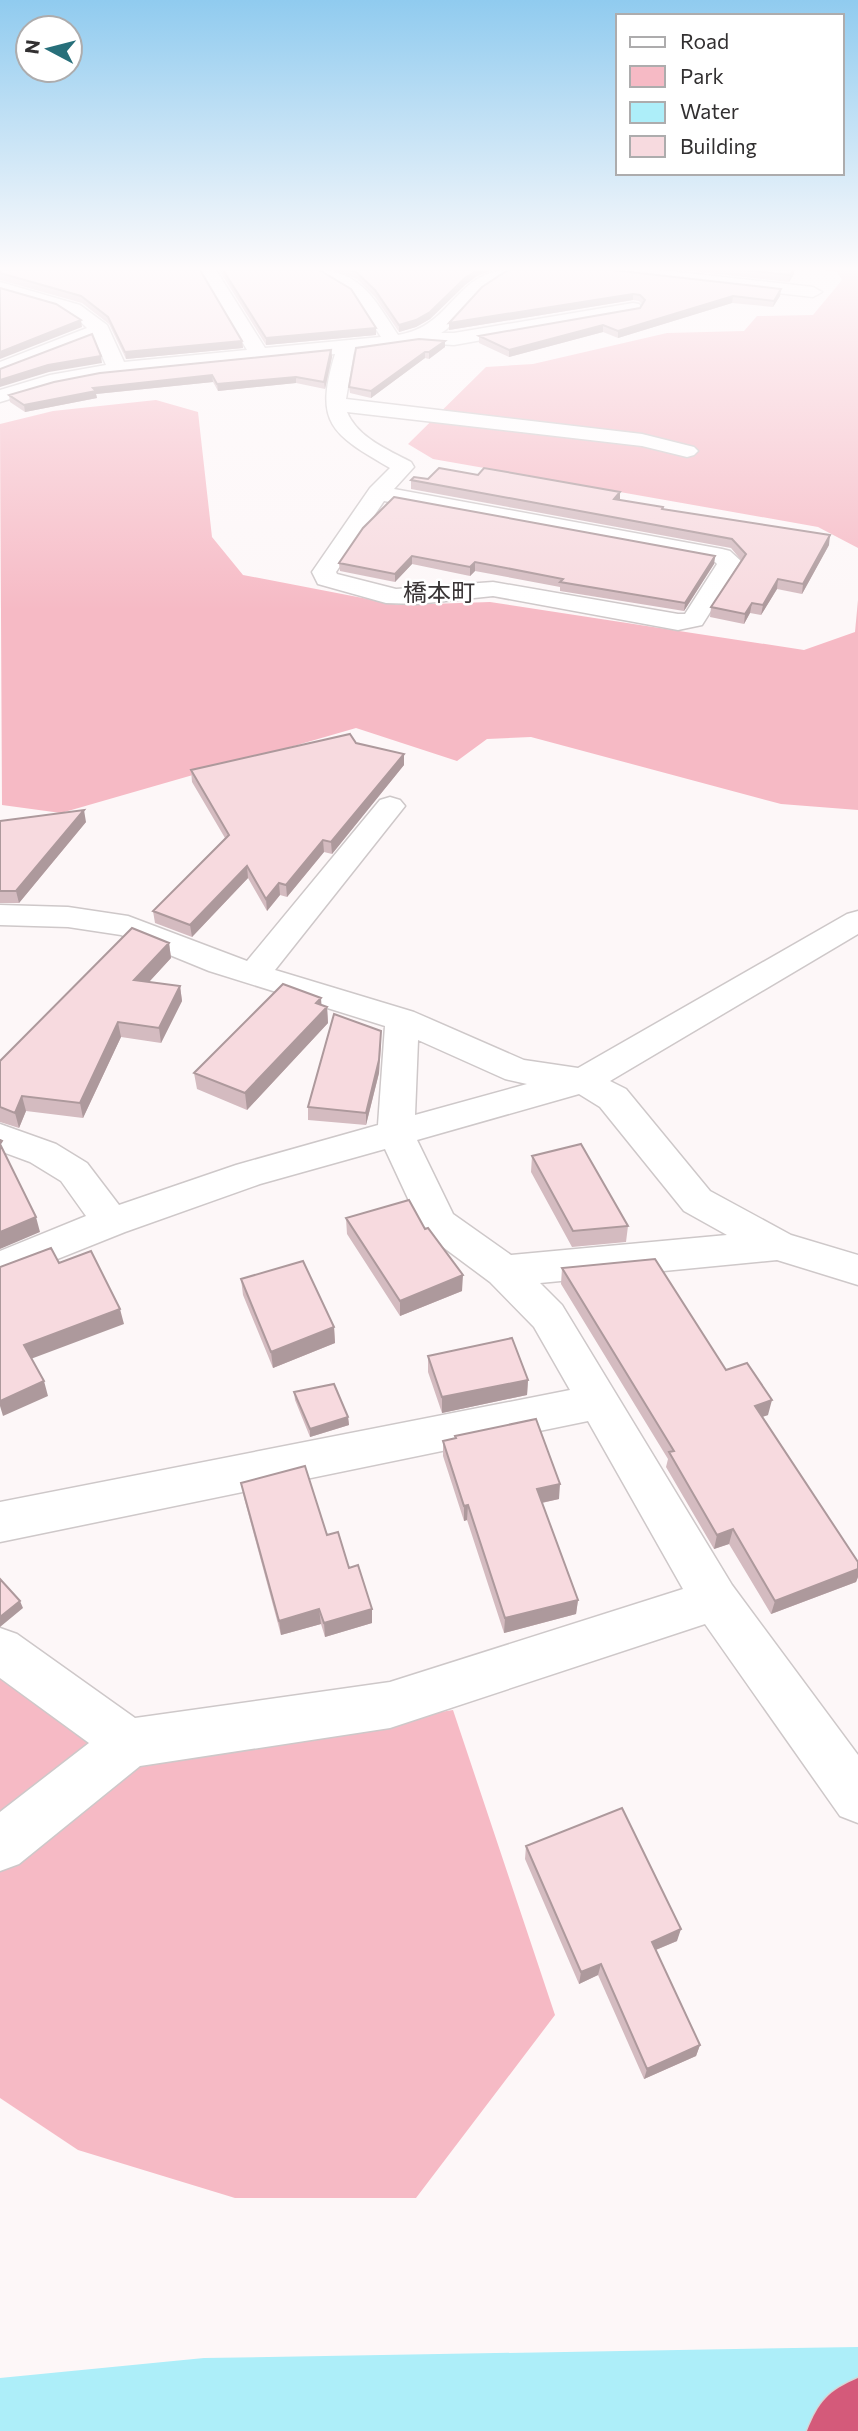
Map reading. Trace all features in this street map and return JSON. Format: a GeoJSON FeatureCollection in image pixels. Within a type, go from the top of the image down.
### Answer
{"type":"FeatureCollection","features":[{"type":"Feature","properties":{"kind":"highway"},"geometry":{"type":"LineString","coordinates":[[839,2431],[858,2411]]}},
{"type":"Feature","properties":{"kind":"street"},"geometry":{"type":"LineString","coordinates":[[0,396],[37,383]]}},
{"type":"Feature","properties":{"kind":"street"},"geometry":{"type":"LineString","coordinates":[[335,383],[333,404],[342,424],[362,444],[403,467],[378,493],[324,572],[327,579],[377,593],[405,597],[471,588],[493,589],[678,622],[693,620],[730,562],[722,556],[378,493]]}},
{"type":"Feature","properties":{"kind":"street"},"geometry":{"type":"LineString","coordinates":[[333,404],[642,440],[687,450]]}},
{"type":"Feature","properties":{"kind":"street"},"geometry":{"type":"LineString","coordinates":[[254,974],[390,806]]}},
{"type":"Feature","properties":{"kind":"street"},"geometry":{"type":"LineString","coordinates":[[0,915],[68,917],[128,926],[221,964],[402,1020],[517,1071],[583,1081],[613,1098],[697,1201],[777,1245],[858,1270]]}},
{"type":"Feature","properties":{"kind":"street"},"geometry":{"type":"LineString","coordinates":[[0,1267],[111,1222],[248,1174],[583,1081],[858,921]]}},
{"type":"Feature","properties":{"kind":"street"},"geometry":{"type":"LineString","coordinates":[[402,1020],[396,1134],[438,1223],[504,1271],[548,1316],[715,1600],[858,1798]]}},
{"type":"Feature","properties":{"kind":"street"},"geometry":{"type":"LineString","coordinates":[[0,1137],[43,1153],[74,1172],[111,1222]]}},
{"type":"Feature","properties":{"kind":"street"},"geometry":{"type":"LineString","coordinates":[[504,1271],[777,1245]]}},
{"type":"Feature","properties":{"kind":"street"},"geometry":{"type":"LineString","coordinates":[[0,1522],[598,1402]]}},
{"type":"Feature","properties":{"kind":"street"},"geometry":{"type":"LineString","coordinates":[[0,1845],[129,1743],[390,1705],[715,1600]]}},
{"type":"Feature","properties":{"kind":"street"},"geometry":{"type":"LineString","coordinates":[[0,1650],[129,1743]]}},
{"type":"Feature","properties":{"kind":"green space"},"geometry":{"type":"Polygon","coordinates":[[[469,383],[858,383],[858,548],[818,527],[433,459],[408,444],[469,383]]]}},
{"type":"Feature","properties":{"kind":"green space"},"geometry":{"type":"Polygon","coordinates":[[[156,400],[198,412],[212,537],[243,575],[399,605],[490,602],[804,650],[855,632],[858,600],[858,810],[781,804],[531,737],[487,739],[457,761],[356,728],[61,813],[2,805],[0,424],[53,411],[156,400]]]}},
{"type":"Feature","properties":{"kind":"green space"},"geometry":{"type":"Polygon","coordinates":[[[0,1670],[133,1762],[453,1710],[555,2015],[416,2198],[235,2198],[78,2150],[0,2098],[0,1670]]]}},
{"type":"Feature","properties":{"kind":"water"},"geometry":{"type":"Polygon","coordinates":[[[858,2347],[858,2431],[0,2431],[0,2378],[204,2358],[858,2347]]]}},
{"type":"Feature","properties":{"kind":"building"},"geometry":{"type":"Polygon","coordinates":[[[49,383],[135,383],[93,388],[96,391],[24,405],[9,395],[49,383]]]}},
{"type":"Feature","properties":{"kind":"building"},"geometry":{"type":"Polygon","coordinates":[[[350,383],[381,383],[371,391],[349,387],[350,383]]]}},
{"type":"Feature","properties":{"kind":"building"},"geometry":{"type":"Polygon","coordinates":[[[439,468],[478,475],[484,468],[620,492],[614,499],[663,507],[662,509],[830,535],[803,584],[778,579],[763,605],[752,603],[745,614],[711,607],[746,554],[732,539],[411,480],[414,477],[428,479],[439,468]]]}},
{"type":"Feature","properties":{"kind":"building"},"geometry":{"type":"Polygon","coordinates":[[[394,497],[715,556],[685,603],[560,582],[563,579],[475,562],[470,567],[412,556],[395,574],[339,563],[363,528],[394,497]]]}},
{"type":"Feature","properties":{"kind":"building"},"geometry":{"type":"Polygon","coordinates":[[[350,734],[356,743],[404,754],[331,842],[323,840],[286,885],[279,883],[266,899],[247,866],[190,925],[153,911],[229,835],[191,770],[350,734]]]}},
{"type":"Feature","properties":{"kind":"building"},"geometry":{"type":"Polygon","coordinates":[[[84,810],[16,891],[0,891],[0,821],[84,810]]]}},
{"type":"Feature","properties":{"kind":"building"},"geometry":{"type":"Polygon","coordinates":[[[132,928],[169,943],[134,980],[180,986],[159,1028],[118,1022],[80,1103],[22,1096],[15,1113],[0,1107],[0,1061],[132,928]]]}},
{"type":"Feature","properties":{"kind":"building"},"geometry":{"type":"Polygon","coordinates":[[[283,984],[321,998],[316,1003],[327,1007],[245,1093],[194,1073],[283,984]]]}},
{"type":"Feature","properties":{"kind":"building"},"geometry":{"type":"Polygon","coordinates":[[[334,1014],[381,1031],[379,1060],[366,1113],[308,1107],[334,1014]]]}},
{"type":"Feature","properties":{"kind":"building"},"geometry":{"type":"Polygon","coordinates":[[[0,1144],[36,1217],[0,1232],[0,1144]]]}},
{"type":"Feature","properties":{"kind":"building"},"geometry":{"type":"Polygon","coordinates":[[[581,1144],[628,1226],[573,1231],[532,1156],[581,1144]]]}},
{"type":"Feature","properties":{"kind":"building"},"geometry":{"type":"Polygon","coordinates":[[[409,1200],[425,1229],[428,1228],[463,1275],[400,1301],[346,1218],[409,1200]]]}},
{"type":"Feature","properties":{"kind":"building"},"geometry":{"type":"Polygon","coordinates":[[[51,1248],[59,1263],[91,1251],[120,1309],[24,1345],[44,1381],[0,1401],[0,1267],[51,1248]]]}},
{"type":"Feature","properties":{"kind":"building"},"geometry":{"type":"Polygon","coordinates":[[[655,1259],[726,1370],[747,1363],[772,1400],[755,1406],[858,1562],[858,1569],[775,1601],[733,1529],[717,1535],[669,1452],[674,1451],[562,1268],[655,1259]]]}},
{"type":"Feature","properties":{"kind":"building"},"geometry":{"type":"Polygon","coordinates":[[[303,1261],[334,1327],[271,1352],[241,1279],[303,1261]]]}},
{"type":"Feature","properties":{"kind":"building"},"geometry":{"type":"Polygon","coordinates":[[[512,1338],[528,1380],[442,1397],[428,1356],[512,1338]]]}},
{"type":"Feature","properties":{"kind":"building"},"geometry":{"type":"Polygon","coordinates":[[[334,1384],[348,1417],[310,1429],[294,1392],[334,1384]]]}},
{"type":"Feature","properties":{"kind":"building"},"geometry":{"type":"Polygon","coordinates":[[[536,1419],[560,1484],[537,1489],[578,1600],[505,1618],[468,1505],[464,1506],[443,1441],[456,1438],[455,1436],[536,1419]]]}},
{"type":"Feature","properties":{"kind":"building"},"geometry":{"type":"Polygon","coordinates":[[[305,1466],[327,1535],[338,1532],[349,1568],[358,1565],[372,1609],[324,1623],[319,1609],[279,1621],[241,1483],[305,1466]]]}},
{"type":"Feature","properties":{"kind":"building"},"geometry":{"type":"Polygon","coordinates":[[[0,1579],[20,1601],[0,1617],[0,1579]]]}},
{"type":"Feature","properties":{"kind":"building"},"geometry":{"type":"Polygon","coordinates":[[[622,1808],[681,1929],[652,1942],[700,2045],[647,2069],[601,1964],[581,1972],[526,1846],[622,1808]]]}},
{"type":"Feature","properties":{"kind":"district","name":"橋本町"},"geometry":{"type":"Point","coordinates":[439,593]}}]}
